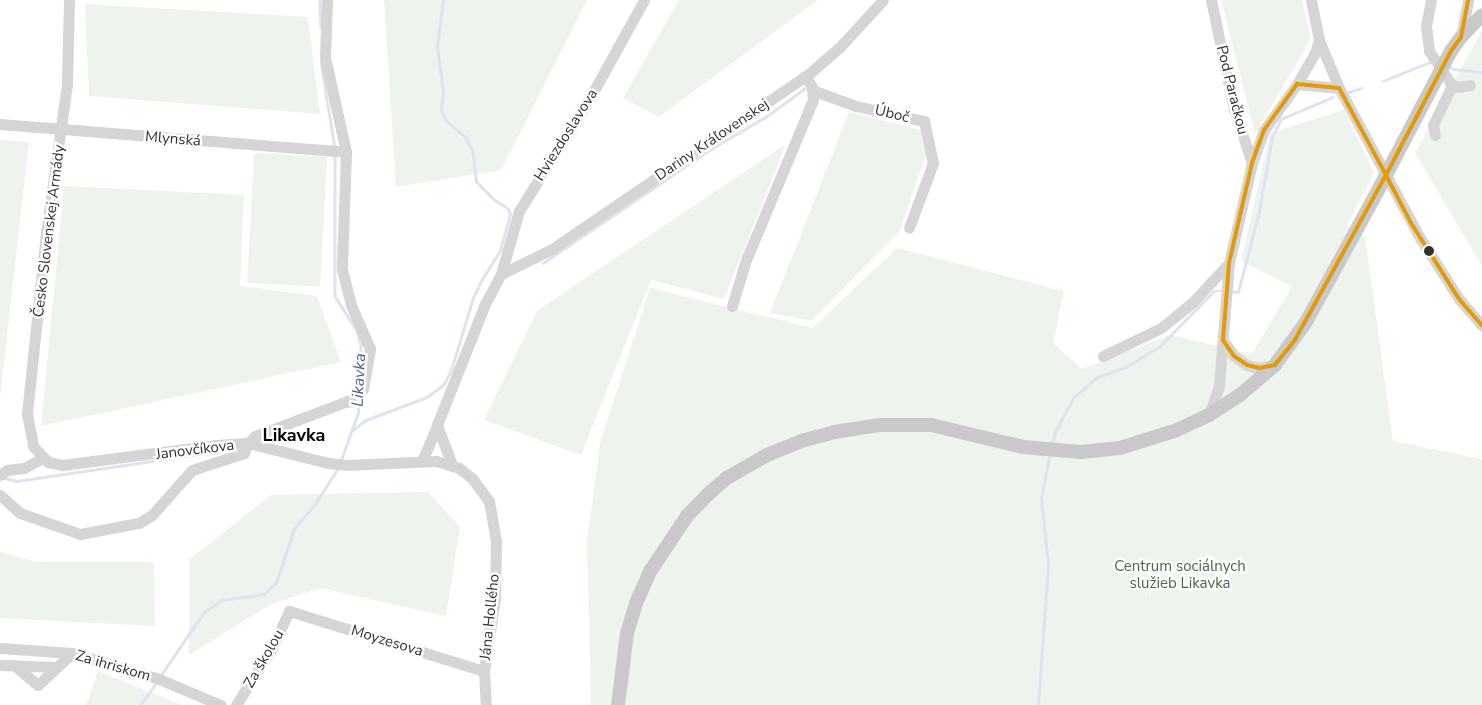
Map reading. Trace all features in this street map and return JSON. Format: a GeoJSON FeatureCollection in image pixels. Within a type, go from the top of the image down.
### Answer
{"type":"FeatureCollection","features":[{"type":"Feature","properties":{"kind":"main road"},"geometry":{"type":"LineString","coordinates":[[618,705],[627,633],[636,603],[651,570],[687,516],[706,496],[727,478],[767,455],[801,441],[834,432],[880,425],[931,425],[1023,447],[1062,451],[1081,452],[1120,448],[1162,436],[1210,415],[1240,395],[1275,365],[1306,322],[1451,51],[1461,36],[1482,15]]}},
{"type":"Feature","properties":{"kind":"street","name":"Česko Slovenskej Armády"},"geometry":{"type":"LineString","coordinates":[[43,458],[33,446],[28,414],[46,233],[67,84],[69,0]]}},
{"type":"Feature","properties":{"kind":"street"},"geometry":{"type":"LineString","coordinates":[[327,0],[325,57],[339,152],[342,269],[350,305],[370,349],[363,389]]}},
{"type":"Feature","properties":{"kind":"street","name":"Hviezdoslavova"},"geometry":{"type":"LineString","coordinates":[[501,274],[519,211],[592,94],[644,0]]}},
{"type":"Feature","properties":{"kind":"street","name":"Dariny Kráľovenskej"},"geometry":{"type":"LineString","coordinates":[[501,274],[527,264],[552,249],[805,76],[839,48],[883,0]]}},
{"type":"Feature","properties":{"kind":"street","name":"Pod Paračkou"},"geometry":{"type":"LineString","coordinates":[[1211,0],[1234,109],[1252,163]]}},
{"type":"Feature","properties":{"kind":"street"},"geometry":{"type":"LineString","coordinates":[[1311,0],[1319,40],[1339,88],[1420,238],[1459,299],[1482,325]]}},
{"type":"Feature","properties":{"kind":"street"},"geometry":{"type":"LineString","coordinates":[[1431,0],[1426,26],[1429,51],[1452,85],[1458,87],[1470,85]]}},
{"type":"Feature","properties":{"kind":"street"},"geometry":{"type":"LineString","coordinates":[[1461,36],[1468,0]]}},
{"type":"Feature","properties":{"kind":"street"},"geometry":{"type":"LineString","coordinates":[[1210,415],[1219,386],[1229,263],[1252,163],[1264,130],[1297,84],[1311,61],[1319,40]]}},
{"type":"Feature","properties":{"kind":"street"},"geometry":{"type":"LineString","coordinates":[[732,306],[746,260],[813,100],[812,90],[805,76]]}},
{"type":"Feature","properties":{"kind":"street"},"geometry":{"type":"LineString","coordinates":[[1297,84],[1339,88]]}},
{"type":"Feature","properties":{"kind":"street"},"geometry":{"type":"LineString","coordinates":[[1435,135],[1433,125],[1452,85]]}},
{"type":"Feature","properties":{"kind":"street","name":"Úboč"},"geometry":{"type":"LineString","coordinates":[[812,90],[856,106],[924,121],[933,163],[909,228]]}},
{"type":"Feature","properties":{"kind":"street","name":"Mlynská"},"geometry":{"type":"LineString","coordinates":[[0,124],[339,152]]}},
{"type":"Feature","properties":{"kind":"street"},"geometry":{"type":"LineString","coordinates":[[509,248],[527,264]]}},
{"type":"Feature","properties":{"kind":"street"},"geometry":{"type":"LineString","coordinates":[[1103,356],[1161,328],[1193,302],[1229,263]]}},
{"type":"Feature","properties":{"kind":"street"},"geometry":{"type":"LineString","coordinates":[[422,461],[484,304],[501,274]]}},
{"type":"Feature","properties":{"kind":"street"},"geometry":{"type":"LineString","coordinates":[[1223,340],[1234,356],[1247,365],[1260,368],[1275,365]]}},
{"type":"Feature","properties":{"kind":"street"},"geometry":{"type":"LineString","coordinates":[[0,494],[20,513],[80,534],[140,523],[152,515],[192,470],[244,453],[248,443],[255,436],[350,400]]}},
{"type":"Feature","properties":{"kind":"street"},"geometry":{"type":"LineString","coordinates":[[437,425],[452,465]]}},
{"type":"Feature","properties":{"kind":"street","name":"Janovčíkova"},"geometry":{"type":"LineString","coordinates":[[43,458],[62,465],[216,445],[248,443],[330,463],[346,465],[422,461],[436,461],[452,465]]}},
{"type":"Feature","properties":{"kind":"street"},"geometry":{"type":"LineString","coordinates":[[2,471],[24,468],[43,458]]}},
{"type":"Feature","properties":{"kind":"street","name":"Jána Hollého"},"geometry":{"type":"LineString","coordinates":[[452,465],[467,473],[483,490],[489,502],[494,523],[496,540],[495,598],[484,671],[486,705]]}},
{"type":"Feature","properties":{"kind":"street","name":"Moyzesova"},"geometry":{"type":"LineString","coordinates":[[289,611],[484,671]]}},
{"type":"Feature","properties":{"kind":"street","name":"Za školou"},"geometry":{"type":"LineString","coordinates":[[236,705],[272,648],[289,611]]}},
{"type":"Feature","properties":{"kind":"street","name":"Za ihriskom"},"geometry":{"type":"LineString","coordinates":[[0,648],[72,653],[159,679],[221,705]]}},
{"type":"Feature","properties":{"kind":"street"},"geometry":{"type":"LineString","coordinates":[[14,665],[38,685],[72,653]]}},
{"type":"Feature","properties":{"kind":"street"},"geometry":{"type":"LineString","coordinates":[[0,665],[57,667]]}},
{"type":"Feature","properties":{"kind":"green space"},"geometry":{"type":"Polygon","coordinates":[[[384,0],[587,0],[501,170],[396,187],[384,0]]]}},
{"type":"Feature","properties":{"kind":"green space"},"geometry":{"type":"Polygon","coordinates":[[[679,0],[818,0],[659,117],[623,98],[679,0]]]}},
{"type":"Feature","properties":{"kind":"green space"},"geometry":{"type":"Polygon","coordinates":[[[1221,0],[1302,0],[1311,39],[1255,134],[1221,0]]]}},
{"type":"Feature","properties":{"kind":"green space"},"geometry":{"type":"Polygon","coordinates":[[[85,4],[308,17],[320,114],[89,96],[85,4]]]}},
{"type":"Feature","properties":{"kind":"green space"},"geometry":{"type":"Polygon","coordinates":[[[1482,30],[1482,266],[1415,153],[1482,30]]]}},
{"type":"Feature","properties":{"kind":"green space","name":"Centrum sociálnych služieb Likavka"},"geometry":{"type":"Polygon","coordinates":[[[1344,110],[1374,173],[1347,225],[1365,236],[1393,441],[1482,459],[1482,705],[591,705],[587,542],[600,443],[650,288],[813,328],[897,248],[1064,291],[1053,343],[1082,369],[1170,335],[1252,354],[1292,286],[1241,261],[1270,133],[1344,110]]]}},
{"type":"Feature","properties":{"kind":"green space"},"geometry":{"type":"Polygon","coordinates":[[[849,112],[933,133],[900,231],[811,321],[770,313],[849,112]]]}},
{"type":"Feature","properties":{"kind":"green space"},"geometry":{"type":"Polygon","coordinates":[[[0,140],[29,142],[0,398],[0,140]]]}},
{"type":"Feature","properties":{"kind":"green space"},"geometry":{"type":"Polygon","coordinates":[[[786,144],[724,299],[651,280],[581,455],[484,420],[537,311],[786,144]]]}},
{"type":"Feature","properties":{"kind":"green space"},"geometry":{"type":"Polygon","coordinates":[[[254,153],[327,157],[320,287],[247,283],[254,153]]]}},
{"type":"Feature","properties":{"kind":"green space"},"geometry":{"type":"Polygon","coordinates":[[[64,186],[244,195],[240,286],[317,296],[341,362],[41,426],[64,186]]]}},
{"type":"Feature","properties":{"kind":"green space"},"geometry":{"type":"Polygon","coordinates":[[[428,492],[460,527],[446,616],[321,588],[271,604],[189,655],[189,560],[271,495],[428,492]]]}},
{"type":"Feature","properties":{"kind":"green space"},"geometry":{"type":"Polygon","coordinates":[[[0,552],[37,562],[154,562],[155,626],[0,618],[0,552]]]}},
{"type":"Feature","properties":{"kind":"green space"},"geometry":{"type":"Polygon","coordinates":[[[98,671],[182,705],[86,705],[98,671]]]}},
{"type":"Feature","properties":{"kind":"waterway","name":"Likavka"},"geometry":{"type":"LineString","coordinates":[[320,0],[321,27]]}},
{"type":"Feature","properties":{"kind":"waterway"},"geometry":{"type":"LineString","coordinates":[[353,430],[366,420],[427,397],[444,384],[451,370],[473,298],[500,250],[510,214],[508,209],[494,200],[476,182],[472,150],[465,137],[447,122],[441,110],[443,91],[437,47],[443,0]]}},
{"type":"Feature","properties":{"kind":"waterway"},"geometry":{"type":"LineString","coordinates":[[1383,81],[1432,61]]}},
{"type":"Feature","properties":{"kind":"waterway","name":"Likavka"},"geometry":{"type":"LineString","coordinates":[[321,62],[335,148]]}},
{"type":"Feature","properties":{"kind":"waterway"},"geometry":{"type":"LineString","coordinates":[[1448,66],[1454,69],[1482,72]]}},
{"type":"Feature","properties":{"kind":"waterway"},"geometry":{"type":"LineString","coordinates":[[1349,92],[1361,88]]}},
{"type":"Feature","properties":{"kind":"waterway"},"geometry":{"type":"LineString","coordinates":[[543,263],[711,149],[767,116],[804,89]]}},
{"type":"Feature","properties":{"kind":"waterway"},"geometry":{"type":"LineString","coordinates":[[1229,291],[1238,292],[1259,212],[1272,137],[1281,119],[1333,97]]}},
{"type":"Feature","properties":{"kind":"waterway","name":"Likavka"},"geometry":{"type":"LineString","coordinates":[[335,154],[335,296],[357,331],[361,345],[359,379]]}},
{"type":"Feature","properties":{"kind":"waterway"},"geometry":{"type":"LineString","coordinates":[[1052,445],[1055,432],[1074,397],[1098,377],[1126,367],[1160,346],[1214,291],[1224,291]]}},
{"type":"Feature","properties":{"kind":"waterway","name":"Likavka"},"geometry":{"type":"LineString","coordinates":[[341,460],[358,413],[359,389]]}},
{"type":"Feature","properties":{"kind":"waterway"},"geometry":{"type":"LineString","coordinates":[[347,406],[358,405]]}},
{"type":"Feature","properties":{"kind":"waterway"},"geometry":{"type":"LineString","coordinates":[[260,441],[291,428]]}},
{"type":"Feature","properties":{"kind":"waterway"},"geometry":{"type":"LineString","coordinates":[[4,478],[17,481],[233,449]]}},
{"type":"Feature","properties":{"kind":"waterway"},"geometry":{"type":"LineString","coordinates":[[1038,705],[1048,564],[1041,498],[1050,453]]}},
{"type":"Feature","properties":{"kind":"waterway","name":"Likavka"},"geometry":{"type":"LineString","coordinates":[[161,675],[204,612],[222,600],[264,594],[276,583],[294,529],[315,504],[338,468]]}},
{"type":"Feature","properties":{"kind":"waterway","name":"Likavka"},"geometry":{"type":"LineString","coordinates":[[140,705],[157,682]]}},
{"type":"Feature","properties":{"kind":"transit line"},"geometry":{"type":"LineString","coordinates":[[1386,175],[1451,51],[1461,37],[1468,0]]}},
{"type":"Feature","properties":{"kind":"transit line"},"geometry":{"type":"LineString","coordinates":[[1297,84],[1339,88],[1386,175],[1295,340],[1275,365],[1259,368],[1247,365],[1234,356],[1223,340],[1229,263],[1252,163],[1264,130],[1297,84]]}},
{"type":"Feature","properties":{"kind":"transit line"},"geometry":{"type":"LineString","coordinates":[[1386,175],[1411,223],[1459,299],[1482,325]]}},
{"type":"Feature","properties":{"kind":"district","name":"Likavka"},"geometry":{"type":"Point","coordinates":[294,435]}}]}
